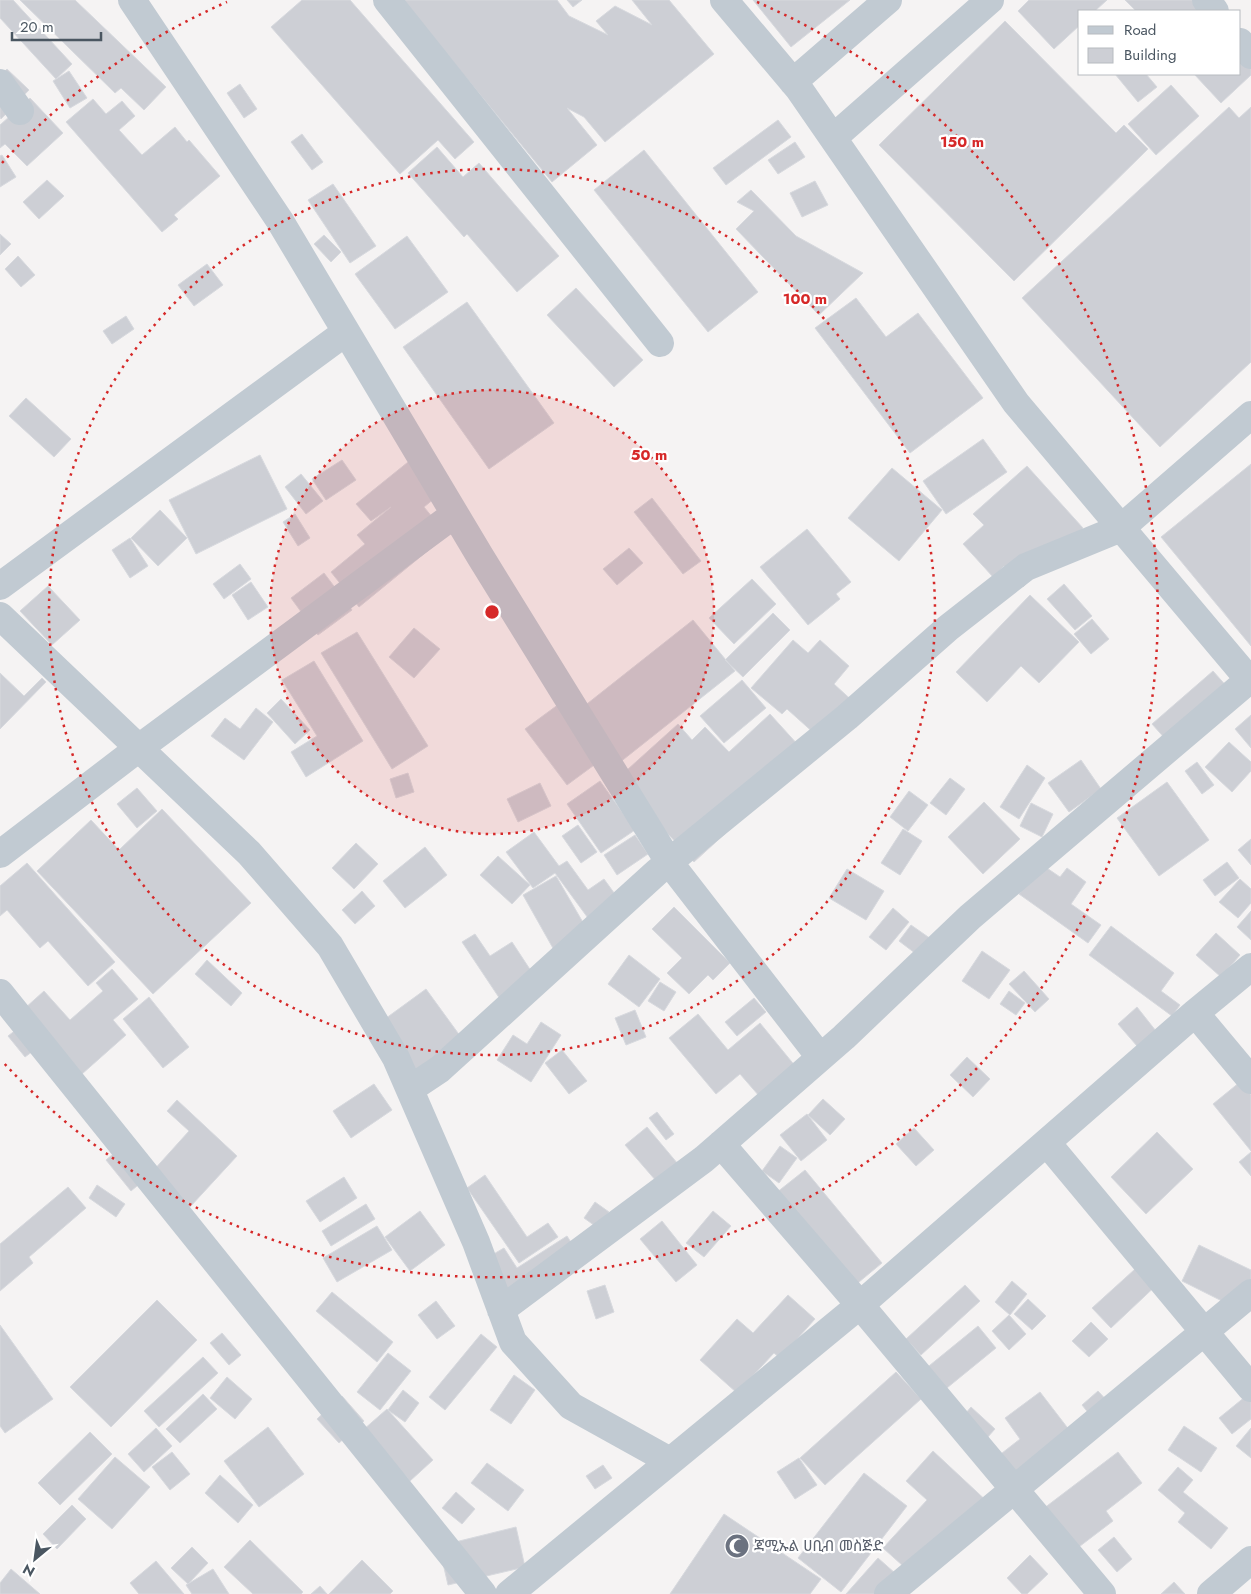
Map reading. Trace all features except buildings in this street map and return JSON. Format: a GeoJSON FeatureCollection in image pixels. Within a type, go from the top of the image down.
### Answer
{"type":"FeatureCollection","features":[{"type":"Feature","properties":{"kind":"street"},"geometry":{"type":"LineString","coordinates":[[132,0],[280,221],[455,514],[669,862],[820,1057]]}},
{"type":"Feature","properties":{"kind":"street"},"geometry":{"type":"LineString","coordinates":[[387,0],[660,342]]}},
{"type":"Feature","properties":{"kind":"street"},"geometry":{"type":"LineString","coordinates":[[501,1310],[696,1165],[844,1037],[970,917],[1250,681],[1016,403],[793,82],[724,0]]}},
{"type":"Feature","properties":{"kind":"street"},"geometry":{"type":"LineString","coordinates":[[793,82],[888,0]]}},
{"type":"Feature","properties":{"kind":"street"},"geometry":{"type":"LineString","coordinates":[[1206,0],[1214,10]]}},
{"type":"Feature","properties":{"kind":"street"},"geometry":{"type":"LineString","coordinates":[[833,138],[982,3]]}},
{"type":"Feature","properties":{"kind":"street"},"geometry":{"type":"LineString","coordinates":[[1241,43],[1251,55]]}},
{"type":"Feature","properties":{"kind":"street"},"geometry":{"type":"LineString","coordinates":[[0,83],[20,111]]}},
{"type":"Feature","properties":{"kind":"street"},"geometry":{"type":"LineString","coordinates":[[0,586],[346,332]]}},
{"type":"Feature","properties":{"kind":"street"},"geometry":{"type":"LineString","coordinates":[[410,1089],[440,1069],[669,862],[847,716],[948,628],[1026,567],[1121,528],[1251,415]]}},
{"type":"Feature","properties":{"kind":"street"},"geometry":{"type":"LineString","coordinates":[[0,854],[139,748],[455,514]]}},
{"type":"Feature","properties":{"kind":"street"},"geometry":{"type":"LineString","coordinates":[[0,616],[249,852],[330,946],[396,1058],[476,1242],[513,1342],[571,1406],[670,1461]]}},
{"type":"Feature","properties":{"kind":"street"},"geometry":{"type":"LineString","coordinates":[[509,1594],[860,1305],[1195,1013],[1251,967]]}},
{"type":"Feature","properties":{"kind":"street"},"geometry":{"type":"LineString","coordinates":[[0,993],[483,1594]]}},
{"type":"Feature","properties":{"kind":"street"},"geometry":{"type":"LineString","coordinates":[[1195,1013],[1251,1080]]}},
{"type":"Feature","properties":{"kind":"street"},"geometry":{"type":"LineString","coordinates":[[1047,1143],[1251,1388]]}},
{"type":"Feature","properties":{"kind":"street"},"geometry":{"type":"LineString","coordinates":[[720,1144],[860,1305],[1102,1594]]}},
{"type":"Feature","properties":{"kind":"street"},"geometry":{"type":"LineString","coordinates":[[888,1594],[1251,1292]]}},
{"type":"Feature","properties":{"kind":"street"},"geometry":{"type":"LineString","coordinates":[[1211,1594],[1251,1560]]}},
{"type":"Feature","properties":{"kind":"place","name":"ጃሚኡል ሀቢብ መስጅድ"},"geometry":{"type":"Point","coordinates":[737,1546]}}]}
